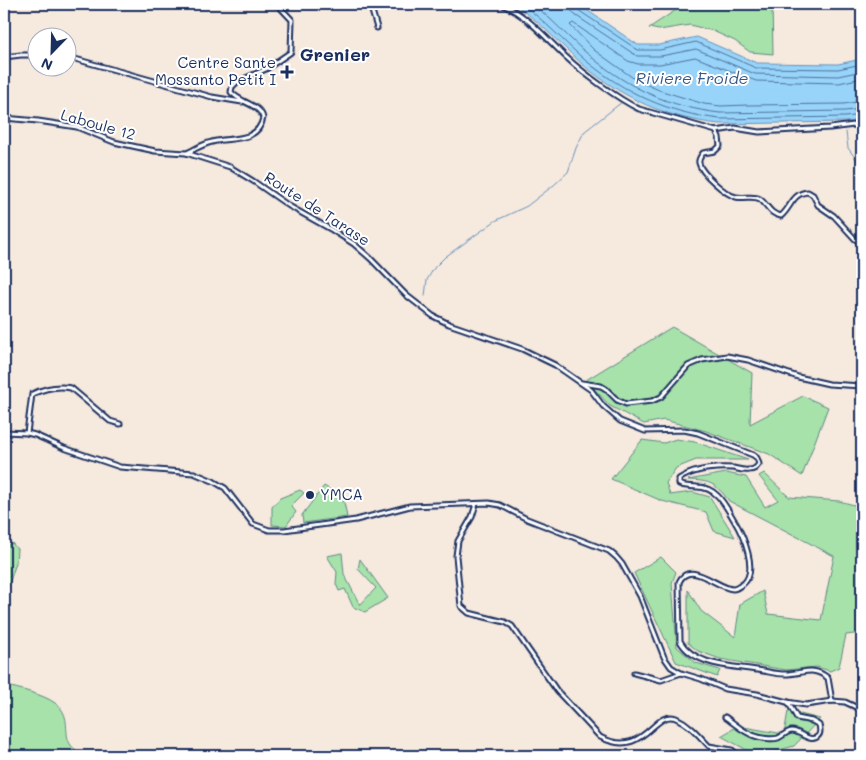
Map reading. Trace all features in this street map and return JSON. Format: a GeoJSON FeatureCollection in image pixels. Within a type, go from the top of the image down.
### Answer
{"type":"FeatureCollection","features":[{"type":"Feature","properties":{"kind":"street"},"geometry":{"type":"LineString","coordinates":[[186,153],[212,142],[244,139],[258,130],[262,124],[262,114],[258,109],[231,92],[232,87],[237,82],[266,69],[291,52],[292,20],[277,4]]}},
{"type":"Feature","properties":{"kind":"street"},"geometry":{"type":"LineString","coordinates":[[370,4],[377,28]]}},
{"type":"Feature","properties":{"kind":"street"},"geometry":{"type":"LineString","coordinates":[[500,4],[541,31],[567,58],[629,104],[654,114],[716,131],[735,128],[759,132],[830,128],[862,124]]}},
{"type":"Feature","properties":{"kind":"street"},"geometry":{"type":"LineString","coordinates":[[4,58],[28,54]]}},
{"type":"Feature","properties":{"kind":"street"},"geometry":{"type":"LineString","coordinates":[[78,60],[212,96],[245,102]]}},
{"type":"Feature","properties":{"kind":"street","name":"Laboule 12"},"geometry":{"type":"LineString","coordinates":[[4,118],[38,120],[76,127],[114,142],[138,148],[186,153]]}},
{"type":"Feature","properties":{"kind":"street"},"geometry":{"type":"LineString","coordinates":[[716,131],[720,137],[720,146],[715,151],[704,153],[700,157],[699,162],[714,182],[724,191],[735,197],[754,197],[760,200],[769,211],[781,216],[789,204],[799,195],[808,192],[813,196],[818,205],[834,216],[862,244]]}},
{"type":"Feature","properties":{"kind":"street","name":"Route de Tarase"},"geometry":{"type":"LineString","coordinates":[[186,153],[230,167],[254,181],[289,206],[332,230],[370,258],[406,295],[433,316],[449,324],[537,355],[591,390],[603,406],[620,421],[645,431],[684,430],[735,447],[757,458],[759,464],[754,469],[748,471],[734,468],[715,469],[685,474],[679,478],[678,484],[710,489],[721,499],[742,533],[746,546],[749,575],[746,581],[736,589],[730,589],[712,579],[693,574],[687,574],[682,577],[680,582],[680,641],[684,649],[695,656],[727,666],[787,674],[814,670],[821,672],[828,678],[832,701]]}},
{"type":"Feature","properties":{"kind":"street"},"geometry":{"type":"LineString","coordinates":[[582,383],[600,386],[617,400],[626,404],[652,401],[661,397],[688,366],[702,360],[727,356],[748,360],[792,376],[827,384],[862,386]]}},
{"type":"Feature","properties":{"kind":"street"},"geometry":{"type":"LineString","coordinates":[[27,433],[32,394],[52,386],[71,388],[110,421],[120,424]]}},
{"type":"Feature","properties":{"kind":"street"},"geometry":{"type":"LineString","coordinates":[[4,432],[27,433],[120,467],[194,473],[225,488],[254,524],[269,530],[284,530],[356,520],[410,506],[490,503],[500,505],[527,519],[609,551],[616,556],[640,596],[664,657],[671,667],[681,673],[725,689],[757,694],[787,702],[806,705],[832,701],[845,702],[862,710]]}},
{"type":"Feature","properties":{"kind":"street"},"geometry":{"type":"LineString","coordinates":[[476,504],[472,517],[458,541],[456,556],[461,606],[469,613],[506,622],[512,626],[557,691],[600,737],[608,742],[618,745],[634,744],[649,734],[660,722],[668,718],[675,718],[699,734],[709,746],[732,750],[739,756]]}},
{"type":"Feature","properties":{"kind":"street"},"geometry":{"type":"LineString","coordinates":[[634,673],[661,680],[681,673]]}},
{"type":"Feature","properties":{"kind":"street"},"geometry":{"type":"LineString","coordinates":[[724,716],[753,736],[775,739],[793,731],[808,738],[817,738],[820,731],[819,725],[812,721],[797,718],[787,702]]}},
{"type":"Feature","properties":{"kind":"green space"},"geometry":{"type":"Polygon","coordinates":[[[685,4],[772,4],[773,54],[750,52],[735,41],[713,31],[690,25],[659,30],[649,28],[685,4]]]}},
{"type":"Feature","properties":{"kind":"green space"},"geometry":{"type":"Polygon","coordinates":[[[672,327],[752,373],[750,424],[803,396],[828,407],[802,476],[769,454],[706,431],[664,420],[644,424],[610,406],[586,380],[672,327]]]}},
{"type":"Feature","properties":{"kind":"green space"},"geometry":{"type":"Polygon","coordinates":[[[676,439],[695,442],[748,460],[696,460],[676,468],[666,483],[670,495],[692,492],[710,497],[735,537],[714,531],[706,512],[662,501],[611,479],[642,440],[664,443],[676,439]]]}},
{"type":"Feature","properties":{"kind":"green space"},"geometry":{"type":"Polygon","coordinates":[[[726,473],[746,477],[765,507],[778,500],[759,476],[764,473],[789,497],[839,501],[862,507],[862,633],[846,635],[839,667],[830,671],[817,667],[786,670],[720,659],[698,651],[688,643],[688,590],[701,611],[735,637],[740,604],[763,591],[768,614],[821,620],[834,556],[729,501],[712,484],[688,480],[726,473]]]}},
{"type":"Feature","properties":{"kind":"green space"},"geometry":{"type":"Polygon","coordinates":[[[324,486],[343,497],[347,517],[303,523],[302,515],[324,486]]]}},
{"type":"Feature","properties":{"kind":"green space"},"geometry":{"type":"Polygon","coordinates":[[[300,490],[304,493],[291,506],[296,512],[286,526],[272,525],[272,507],[280,498],[300,490]]]}},
{"type":"Feature","properties":{"kind":"green space"},"geometry":{"type":"Polygon","coordinates":[[[12,543],[17,549],[16,563],[4,599],[4,547],[12,543]]]}},
{"type":"Feature","properties":{"kind":"green space"},"geometry":{"type":"Polygon","coordinates":[[[342,553],[344,574],[360,605],[376,588],[358,569],[360,559],[388,598],[365,612],[353,607],[345,589],[339,591],[336,584],[337,572],[327,556],[342,553]]]}},
{"type":"Feature","properties":{"kind":"green space"},"geometry":{"type":"Polygon","coordinates":[[[661,557],[676,572],[672,583],[677,647],[696,663],[720,670],[717,677],[676,662],[634,573],[661,557]]]}},
{"type":"Feature","properties":{"kind":"green space"},"geometry":{"type":"Polygon","coordinates":[[[4,685],[37,694],[55,703],[62,710],[68,740],[72,747],[80,752],[94,756],[4,756],[4,685]]]}},
{"type":"Feature","properties":{"kind":"green space"},"geometry":{"type":"Polygon","coordinates":[[[788,711],[820,719],[794,746],[758,756],[721,736],[738,726],[784,734],[788,711]]]}},
{"type":"Feature","properties":{"kind":"water","name":"Riviere Froide"},"geometry":{"type":"Polygon","coordinates":[[[514,4],[578,4],[638,45],[659,45],[697,37],[757,63],[838,64],[862,59],[862,120],[846,122],[719,124],[663,112],[630,97],[598,76],[514,4]]]}},
{"type":"Feature","properties":{"kind":"waterway"},"geometry":{"type":"LineString","coordinates":[[425,296],[427,280],[434,268],[445,257],[495,221],[527,206],[554,185],[568,172],[584,132],[622,102]]}},
{"type":"Feature","properties":{"kind":"waterway"},"geometry":{"type":"LineString","coordinates":[[846,132],[848,148],[862,167],[860,187],[862,192]]}},
{"type":"Feature","properties":{"kind":"place","name":"Centre Sante Mossanto Petit I"},"geometry":{"type":"Point","coordinates":[287,72]}},
{"type":"Feature","properties":{"kind":"place","name":"YMCA"},"geometry":{"type":"Point","coordinates":[310,495]}},
{"type":"Feature","properties":{"kind":"district","name":"Grenier"},"geometry":{"type":"Point","coordinates":[335,55]}}]}
